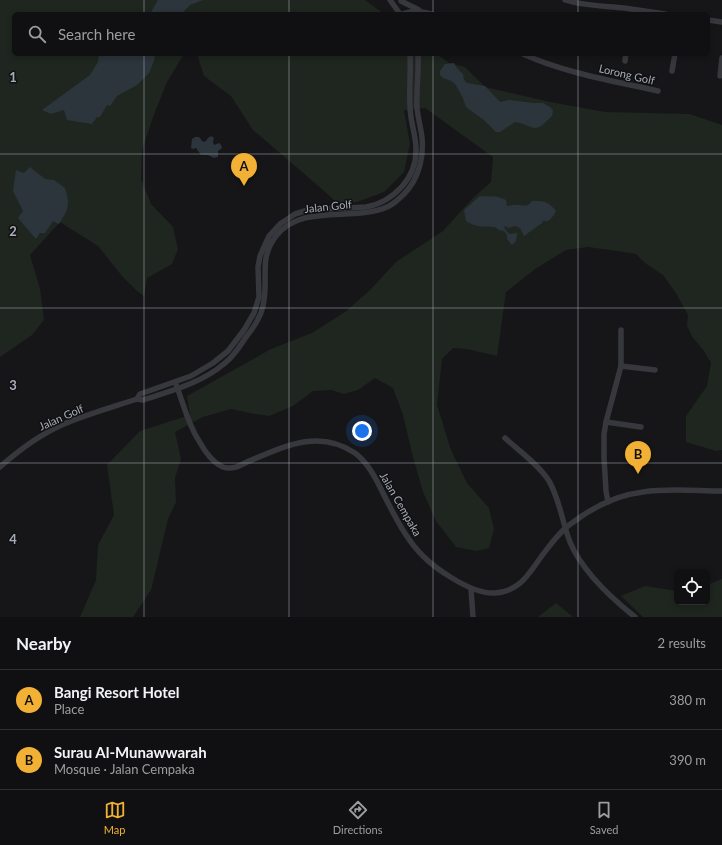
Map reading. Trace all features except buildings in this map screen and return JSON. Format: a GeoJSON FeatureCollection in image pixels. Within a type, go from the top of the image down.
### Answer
{"type":"FeatureCollection","features":[{"type":"Feature","properties":{"kind":"street"},"geometry":{"type":"LineString","coordinates":[[390,0],[404,12]]}},
{"type":"Feature","properties":{"kind":"street"},"geometry":{"type":"LineString","coordinates":[[565,0],[578,3],[600,3],[631,12]]}},
{"type":"Feature","properties":{"kind":"street"},"geometry":{"type":"LineString","coordinates":[[401,1],[405,12]]}},
{"type":"Feature","properties":{"kind":"street"},"geometry":{"type":"LineString","coordinates":[[401,1],[421,12]]}},
{"type":"Feature","properties":{"kind":"street"},"geometry":{"type":"LineString","coordinates":[[710,20],[722,22]]}},
{"type":"Feature","properties":{"kind":"street","name":"Jalan Golf"},"geometry":{"type":"LineString","coordinates":[[137,399],[140,394],[191,376],[214,364],[228,351],[244,330],[254,313],[259,297],[258,267],[260,256],[269,236],[280,224],[295,214],[308,210],[374,206],[388,199],[407,180],[416,158],[410,106],[410,56]]}},
{"type":"Feature","properties":{"kind":"street","name":"Jalan Golf"},"geometry":{"type":"LineString","coordinates":[[0,466],[26,446],[63,424],[137,399],[143,400],[177,389],[216,370],[235,352],[249,334],[260,315],[265,294],[265,260],[270,246],[280,232],[293,222],[310,216],[363,213],[381,209],[391,205],[399,199],[409,189],[418,173],[423,148],[417,110],[418,56]]}},
{"type":"Feature","properties":{"kind":"street","name":"Lorong Golf"},"geometry":{"type":"LineString","coordinates":[[528,56],[575,72],[658,91]]}},
{"type":"Feature","properties":{"kind":"street"},"geometry":{"type":"LineString","coordinates":[[625,61],[626,56]]}},
{"type":"Feature","properties":{"kind":"street"},"geometry":{"type":"LineString","coordinates":[[672,71],[675,56]]}},
{"type":"Feature","properties":{"kind":"street"},"geometry":{"type":"LineString","coordinates":[[720,76],[722,58]]}},
{"type":"Feature","properties":{"kind":"street"},"geometry":{"type":"LineString","coordinates":[[608,502],[603,446],[606,422],[621,366],[621,330]]}},
{"type":"Feature","properties":{"kind":"street"},"geometry":{"type":"LineString","coordinates":[[214,364],[216,370]]}},
{"type":"Feature","properties":{"kind":"street"},"geometry":{"type":"LineString","coordinates":[[621,366],[655,370]]}},
{"type":"Feature","properties":{"kind":"street","name":"Jalan Cempaka"},"geometry":{"type":"LineString","coordinates":[[175,382],[192,429],[198,441],[212,458],[223,467],[237,467],[281,448],[306,441],[332,443],[343,447],[356,454],[369,467],[405,533],[423,556],[445,573],[471,589],[484,592],[495,593],[516,587],[526,579],[565,528],[608,502],[645,491],[722,491]]}},
{"type":"Feature","properties":{"kind":"street"},"geometry":{"type":"LineString","coordinates":[[606,422],[641,427]]}},
{"type":"Feature","properties":{"kind":"street"},"geometry":{"type":"LineString","coordinates":[[505,438],[541,471],[548,480],[557,500],[570,542],[582,565],[609,594],[635,617]]}},
{"type":"Feature","properties":{"kind":"street"},"geometry":{"type":"LineString","coordinates":[[471,589],[473,617]]}},
{"type":"Feature","properties":{"kind":"shaded area"},"geometry":{"type":"Polygon","coordinates":[[[0,0],[365,0],[381,12],[12,12],[12,56],[183,56],[167,82],[153,117],[142,150],[141,179],[151,204],[173,227],[178,249],[172,264],[147,278],[144,296],[122,276],[98,246],[60,222],[30,255],[40,289],[44,320],[32,335],[0,357],[0,0]]]}},
{"type":"Feature","properties":{"kind":"shaded area"},"geometry":{"type":"Polygon","coordinates":[[[158,0],[203,0],[190,5],[183,12],[151,12],[158,0]]]}},
{"type":"Feature","properties":{"kind":"shaded area"},"geometry":{"type":"Polygon","coordinates":[[[99,56],[155,56],[149,73],[137,85],[117,96],[110,106],[107,105],[100,117],[97,117],[92,124],[67,120],[64,110],[51,114],[42,110],[90,75],[98,62],[99,56]]]}},
{"type":"Feature","properties":{"kind":"shaded area"},"geometry":{"type":"Polygon","coordinates":[[[198,56],[440,56],[449,63],[465,67],[485,87],[550,102],[605,112],[689,114],[722,125],[722,450],[716,451],[686,442],[686,416],[707,386],[711,363],[704,351],[693,338],[687,326],[688,315],[676,293],[663,275],[645,263],[636,254],[588,247],[566,250],[535,269],[506,292],[497,356],[467,349],[453,348],[442,359],[437,405],[451,450],[467,483],[489,508],[494,529],[489,548],[477,551],[456,547],[436,521],[423,492],[403,415],[393,388],[375,378],[358,390],[344,394],[331,390],[313,391],[293,406],[269,416],[231,409],[203,417],[175,432],[181,459],[175,478],[176,502],[168,519],[151,590],[133,617],[80,617],[96,580],[98,545],[114,515],[107,465],[140,431],[190,415],[187,396],[271,349],[312,333],[345,312],[370,290],[396,262],[443,231],[472,199],[491,182],[493,157],[425,108],[404,110],[410,144],[404,172],[384,192],[357,202],[337,203],[253,130],[231,96],[204,76],[198,56]]]}},
{"type":"Feature","properties":{"kind":"shaded area"},"geometry":{"type":"Polygon","coordinates":[[[454,63],[463,74],[464,80],[467,83],[485,86],[500,102],[509,100],[543,103],[553,110],[552,116],[543,125],[537,128],[515,122],[500,132],[496,132],[484,120],[466,107],[455,84],[440,75],[440,71],[445,64],[454,63]]]}},
{"type":"Feature","properties":{"kind":"shaded area"},"geometry":{"type":"Polygon","coordinates":[[[211,136],[214,138],[214,145],[219,143],[222,148],[218,151],[218,157],[214,158],[208,155],[201,155],[196,148],[191,148],[192,139],[195,137],[199,137],[203,142],[211,136]]]}},
{"type":"Feature","properties":{"kind":"shaded area"},"geometry":{"type":"Polygon","coordinates":[[[30,167],[45,179],[54,180],[65,188],[68,199],[67,210],[59,224],[53,221],[45,233],[40,233],[36,239],[18,218],[23,211],[13,191],[16,170],[24,173],[30,167]]]}},
{"type":"Feature","properties":{"kind":"shaded area"},"geometry":{"type":"Polygon","coordinates":[[[480,196],[503,198],[506,200],[507,206],[526,206],[532,201],[543,202],[551,205],[556,211],[549,220],[546,222],[544,220],[524,236],[520,228],[515,226],[508,228],[506,226],[504,227],[509,234],[517,233],[516,240],[512,245],[507,239],[507,235],[504,231],[495,227],[477,226],[466,221],[464,210],[480,196]]]}},
{"type":"Feature","properties":{"kind":"shaded area"},"geometry":{"type":"Polygon","coordinates":[[[722,579],[722,617],[643,617],[621,596],[645,586],[674,591],[674,605],[710,605],[710,584],[722,579]]]}},
{"type":"Feature","properties":{"kind":"shaded area"},"geometry":{"type":"Polygon","coordinates":[[[556,603],[573,617],[538,617],[556,603]]]}},
{"type":"Feature","properties":{"kind":"place","name":"Bangi Resort Hotel"},"geometry":{"type":"Point","coordinates":[244,186]}},
{"type":"Feature","properties":{"kind":"place","name":"Surau Al-Munawwarah"},"geometry":{"type":"Point","coordinates":[638,474]}}]}
